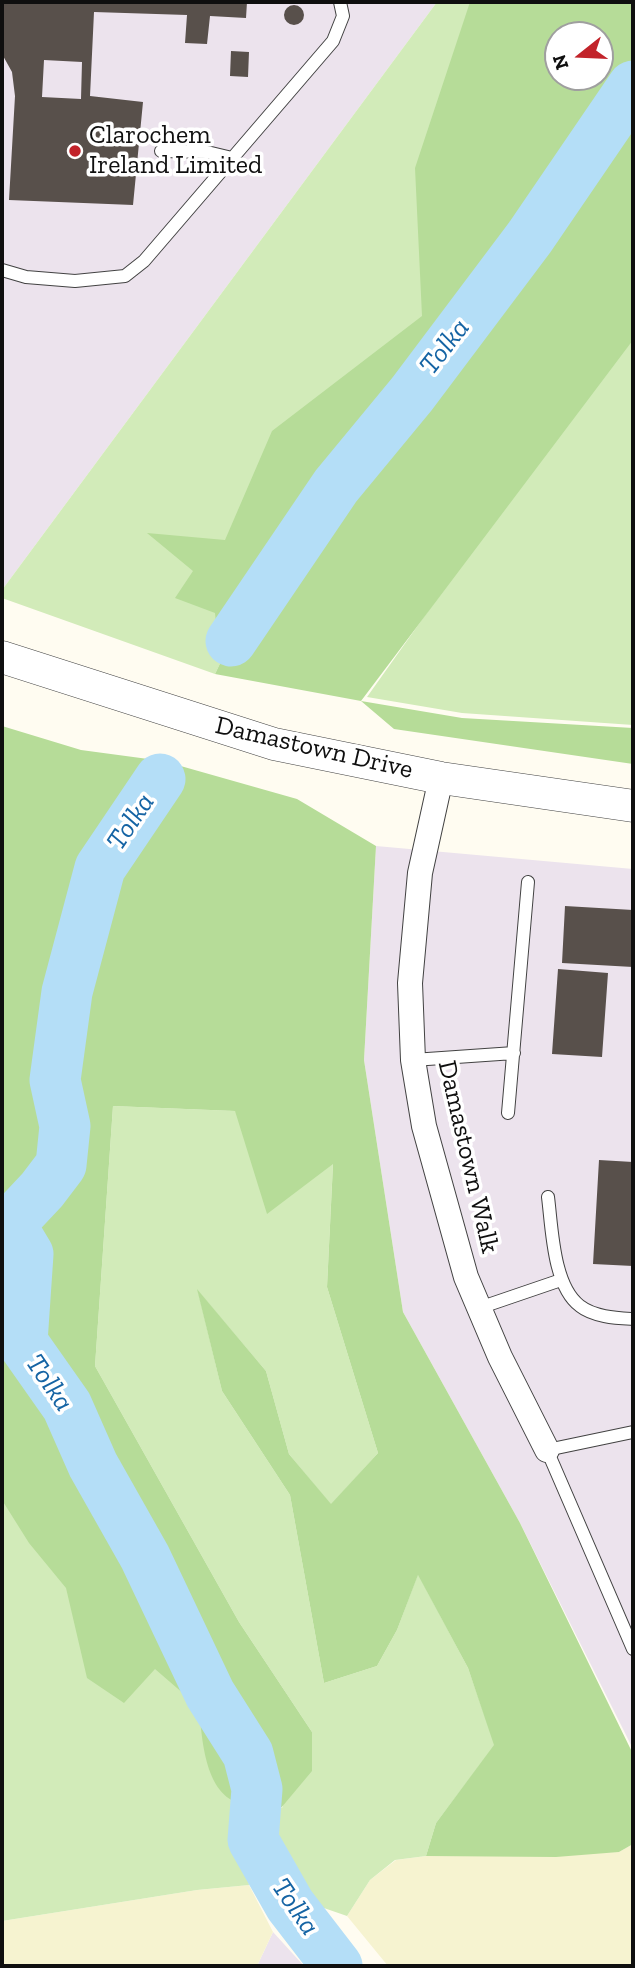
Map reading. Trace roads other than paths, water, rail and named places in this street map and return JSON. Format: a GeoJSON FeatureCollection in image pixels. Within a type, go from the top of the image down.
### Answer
{"type":"FeatureCollection","features":[{"type":"Feature","properties":{"kind":"street","name":"Damastown Drive"},"geometry":{"type":"LineString","coordinates":[[2,657],[274,744],[441,778],[633,806]]}},
{"type":"Feature","properties":{"kind":"street","name":"Damastown Walk"},"geometry":{"type":"LineString","coordinates":[[441,778],[419,887],[410,983],[413,1060],[424,1126],[466,1277],[500,1357],[547,1450]]}},
{"type":"Feature","properties":{"kind":"lane"},"geometry":{"type":"LineString","coordinates":[[2,270],[26,277],[75,281],[125,276],[144,261],[333,41],[343,16],[340,2]]}},
{"type":"Feature","properties":{"kind":"lane"},"geometry":{"type":"LineString","coordinates":[[161,151],[207,152],[232,158]]}},
{"type":"Feature","properties":{"kind":"lane"},"geometry":{"type":"LineString","coordinates":[[509,1113],[528,882]]}},
{"type":"Feature","properties":{"kind":"lane"},"geometry":{"type":"LineString","coordinates":[[413,1060],[514,1053]]}},
{"type":"Feature","properties":{"kind":"lane"},"geometry":{"type":"LineString","coordinates":[[548,1197],[561,1280],[580,1307],[613,1318],[633,1319]]}},
{"type":"Feature","properties":{"kind":"lane"},"geometry":{"type":"LineString","coordinates":[[479,1308],[561,1280]]}},
{"type":"Feature","properties":{"kind":"lane"},"geometry":{"type":"LineString","coordinates":[[633,1432],[547,1450],[633,1649]]}},
{"type":"Feature","properties":{"kind":"waterway","name":"Tolka"},"geometry":{"type":"LineString","coordinates":[[231,641],[336,486],[412,394],[530,237],[633,86]]}},
{"type":"Feature","properties":{"kind":"waterway","name":"Tolka"},"geometry":{"type":"LineString","coordinates":[[160,779],[100,868],[67,992],[55,1080],[65,1126],[61,1165],[10,1224],[28,1254],[22,1342],[67,1406],[93,1465],[145,1557],[210,1694],[248,1754],[257,1789],[253,1840],[290,1905],[337,1966]]}},
{"type":"Feature","properties":{"kind":"place","name":"Clarochem Ireland Limited"},"geometry":{"type":"Point","coordinates":[75,151]}}]}
